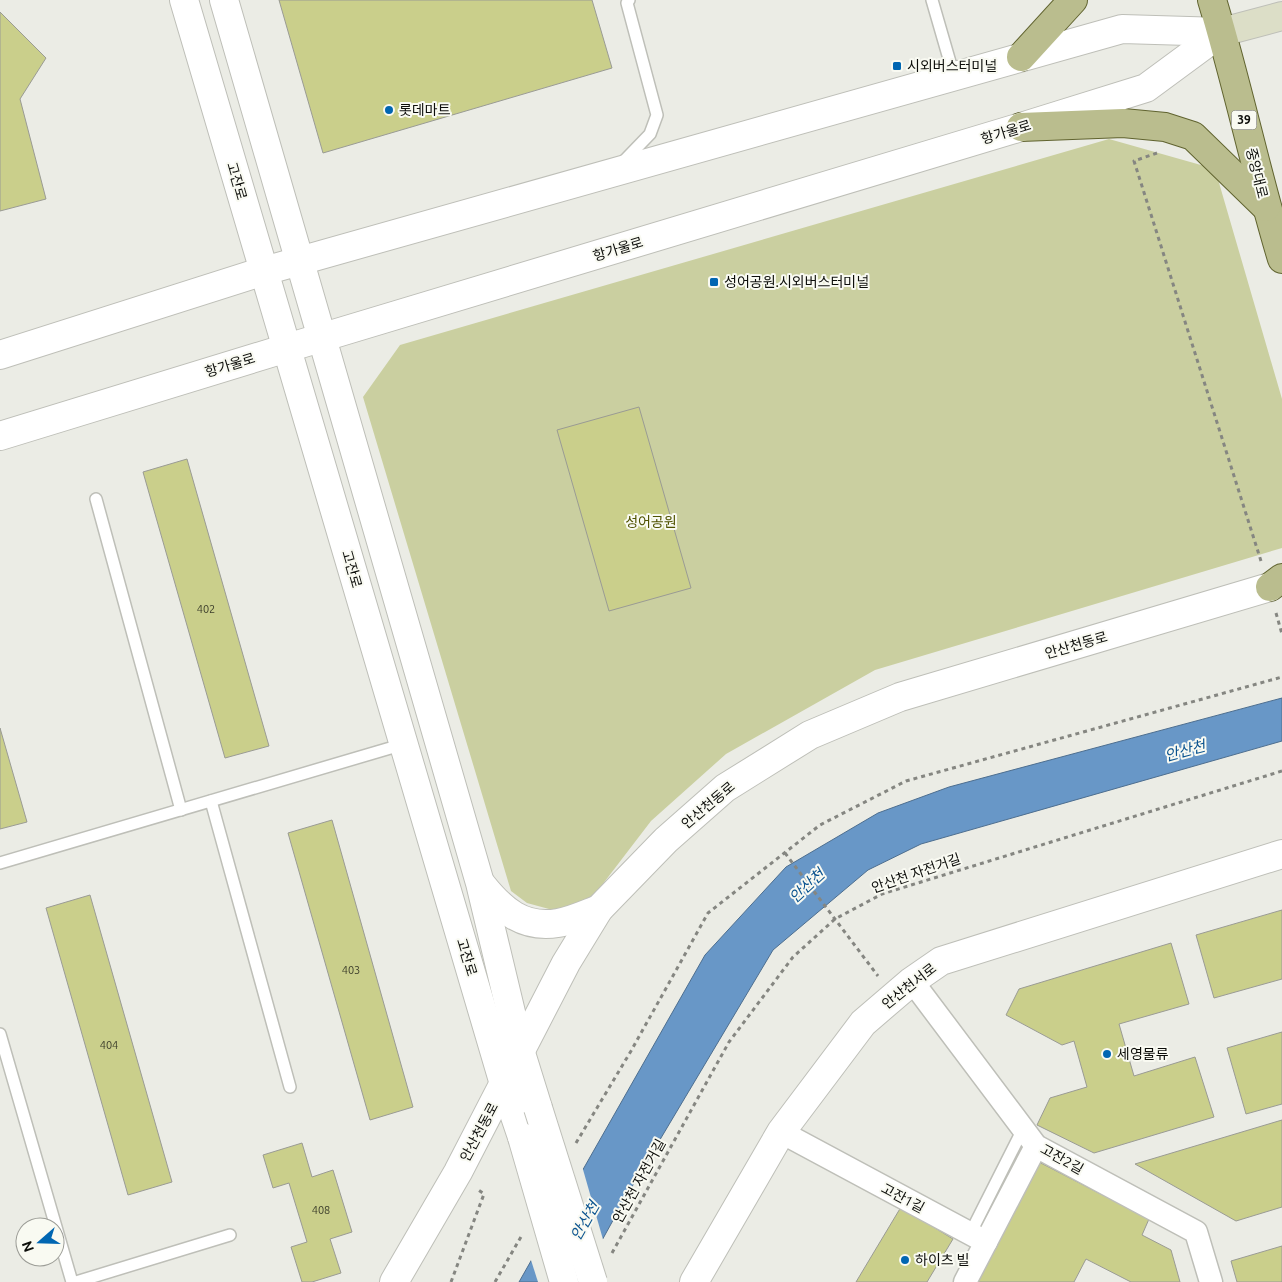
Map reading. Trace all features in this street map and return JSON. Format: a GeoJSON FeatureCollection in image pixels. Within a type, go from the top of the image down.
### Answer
{"type":"FeatureCollection","features":[{"type":"Feature","properties":{"kind":"main road"},"geometry":{"type":"LineString","coordinates":[[1021,57],[1073,0]]}},
{"type":"Feature","properties":{"kind":"main road","name":"중앙대로"},"geometry":{"type":"LineString","coordinates":[[1212,0],[1222,32],[1266,207],[1282,259]]}},
{"type":"Feature","properties":{"kind":"main road","name":"항가울로"},"geometry":{"type":"LineString","coordinates":[[1222,32],[1282,16]]}},
{"type":"Feature","properties":{"kind":"main road"},"geometry":{"type":"LineString","coordinates":[[1021,128],[1123,123],[1164,127],[1193,136],[1266,207]]}},
{"type":"Feature","properties":{"kind":"street","name":"고잔로"},"geometry":{"type":"LineString","coordinates":[[184,0],[564,1282]]}},
{"type":"Feature","properties":{"kind":"street"},"geometry":{"type":"LineString","coordinates":[[224,0],[301,260],[480,883],[520,1050],[593,1282]]}},
{"type":"Feature","properties":{"kind":"street","name":"항가울로"},"geometry":{"type":"LineString","coordinates":[[0,355],[301,260],[1122,29],[1222,32]]}},
{"type":"Feature","properties":{"kind":"street","name":"항가울로"},"geometry":{"type":"LineString","coordinates":[[0,436],[286,348],[1021,128],[1146,88],[1222,32]]}},
{"type":"Feature","properties":{"kind":"street","name":"안산천동로"},"geometry":{"type":"LineString","coordinates":[[394,1282],[458,1172],[566,963],[599,909],[666,840],[725,788],[810,734],[900,697],[1278,585]]}},
{"type":"Feature","properties":{"kind":"street","name":"안산천서로"},"geometry":{"type":"LineString","coordinates":[[694,1282],[781,1132],[863,1023],[903,989],[941,961],[1282,854]]}},
{"type":"Feature","properties":{"kind":"street"},"geometry":{"type":"LineString","coordinates":[[480,883],[497,904],[518,919],[538,923],[558,923],[599,909]]}},
{"type":"Feature","properties":{"kind":"street","name":"고잔2길"},"geometry":{"type":"LineString","coordinates":[[903,989],[1030,1138],[1196,1232],[1211,1282]]}},
{"type":"Feature","properties":{"kind":"street","name":"고잔1길"},"geometry":{"type":"LineString","coordinates":[[781,1132],[978,1238]]}},
{"type":"Feature","properties":{"kind":"street"},"geometry":{"type":"LineString","coordinates":[[965,1282],[978,1238],[1030,1138]]}},
{"type":"Feature","properties":{"kind":"lane"},"geometry":{"type":"LineString","coordinates":[[932,0],[954,76]]}},
{"type":"Feature","properties":{"kind":"lane"},"geometry":{"type":"LineString","coordinates":[[611,173],[650,134],[657,115],[627,1]]}},
{"type":"Feature","properties":{"kind":"lane"},"geometry":{"type":"LineString","coordinates":[[96,499],[181,810]]}},
{"type":"Feature","properties":{"kind":"lane"},"geometry":{"type":"LineString","coordinates":[[0,863],[404,744]]}},
{"type":"Feature","properties":{"kind":"lane"},"geometry":{"type":"LineString","coordinates":[[211,801],[290,1087]]}},
{"type":"Feature","properties":{"kind":"lane"},"geometry":{"type":"LineString","coordinates":[[0,1034],[72,1282]]}},
{"type":"Feature","properties":{"kind":"lane"},"geometry":{"type":"LineString","coordinates":[[76,1282],[230,1235]]}},
{"type":"Feature","properties":{"kind":"path"},"geometry":{"type":"LineString","coordinates":[[1159,153],[1134,161],[1278,585]]}},
{"type":"Feature","properties":{"kind":"path"},"geometry":{"type":"LineString","coordinates":[[575,1145],[631,1051],[708,913],[820,825],[906,781],[1282,677]]}},
{"type":"Feature","properties":{"kind":"path","name":"안산천 자전거길"},"geometry":{"type":"LineString","coordinates":[[610,1256],[729,1042],[793,957],[835,919],[882,894],[1282,771]]}},
{"type":"Feature","properties":{"kind":"path"},"geometry":{"type":"LineString","coordinates":[[784,853],[835,919],[903,989]]}},
{"type":"Feature","properties":{"kind":"path"},"geometry":{"type":"LineString","coordinates":[[451,1282],[484,1194],[458,1172]]}},
{"type":"Feature","properties":{"kind":"path"},"geometry":{"type":"LineString","coordinates":[[494,1282],[525,1231]]}},
{"type":"Feature","properties":{"kind":"green space","name":"성어공원"},"geometry":{"type":"Polygon","coordinates":[[[1109,139],[1215,169],[1282,399],[1282,548],[875,670],[726,754],[651,821],[589,902],[570,909],[549,909],[527,903],[511,891],[363,397],[400,345],[1109,139]]]}},
{"type":"Feature","properties":{"kind":"water","name":"안산천"},"geometry":{"type":"Polygon","coordinates":[[[1282,698],[1282,741],[921,844],[868,870],[773,950],[627,1195],[579,1282],[519,1282],[705,955],[786,867],[878,813],[949,787],[1282,698]]]}},
{"type":"Feature","properties":{"kind":"pier"},"geometry":{"type":"Polygon","coordinates":[[[582,1166],[604,1243],[582,1282],[538,1282],[530,1257],[582,1166]]]}},
{"type":"Feature","properties":{"kind":"building","name":"롯데마트"},"geometry":{"type":"Polygon","coordinates":[[[279,0],[592,0],[612,68],[323,153],[279,0]]]}},
{"type":"Feature","properties":{"kind":"building"},"geometry":{"type":"Polygon","coordinates":[[[0,12],[46,58],[20,99],[46,199],[0,211],[0,12]]]}},
{"type":"Feature","properties":{"kind":"building"},"geometry":{"type":"Polygon","coordinates":[[[639,407],[691,588],[609,611],[557,430],[639,407]]]}},
{"type":"Feature","properties":{"kind":"building"},"geometry":{"type":"Polygon","coordinates":[[[187,459],[269,746],[225,758],[143,472],[187,459]]]}},
{"type":"Feature","properties":{"kind":"building"},"geometry":{"type":"Polygon","coordinates":[[[0,728],[27,822],[0,829],[0,728]]]}},
{"type":"Feature","properties":{"kind":"building"},"geometry":{"type":"Polygon","coordinates":[[[332,820],[413,1107],[370,1120],[288,833],[332,820]]]}},
{"type":"Feature","properties":{"kind":"building"},"geometry":{"type":"Polygon","coordinates":[[[90,895],[172,1182],[128,1195],[46,908],[90,895]]]}},
{"type":"Feature","properties":{"kind":"building"},"geometry":{"type":"Polygon","coordinates":[[[1282,910],[1282,979],[1214,998],[1196,935],[1282,910]]]}},
{"type":"Feature","properties":{"kind":"building"},"geometry":{"type":"Polygon","coordinates":[[[1171,943],[1189,1004],[1119,1024],[1134,1076],[1195,1057],[1214,1117],[1094,1153],[1037,1125],[1050,1098],[1087,1087],[1074,1041],[1062,1045],[1006,1015],[1019,989],[1171,943]]]}},
{"type":"Feature","properties":{"kind":"building"},"geometry":{"type":"Polygon","coordinates":[[[1282,1032],[1282,1104],[1246,1114],[1227,1048],[1282,1032]]]}},
{"type":"Feature","properties":{"kind":"building"},"geometry":{"type":"Polygon","coordinates":[[[1282,1120],[1282,1207],[1236,1221],[1135,1164],[1282,1120]]]}},
{"type":"Feature","properties":{"kind":"building"},"geometry":{"type":"Polygon","coordinates":[[[302,1143],[312,1177],[333,1170],[352,1232],[330,1239],[341,1273],[312,1282],[302,1282],[291,1247],[307,1242],[289,1183],[273,1188],[263,1155],[302,1143]]]}},
{"type":"Feature","properties":{"kind":"building"},"geometry":{"type":"Polygon","coordinates":[[[1039,1162],[1149,1219],[1142,1235],[1171,1250],[1180,1282],[1131,1282],[1086,1259],[1074,1282],[978,1282],[1039,1162]]]}},
{"type":"Feature","properties":{"kind":"building","name":"하이츠 빌"},"geometry":{"type":"Polygon","coordinates":[[[901,1207],[953,1239],[927,1282],[856,1282],[901,1207]]]}},
{"type":"Feature","properties":{"kind":"building"},"geometry":{"type":"Polygon","coordinates":[[[1282,1246],[1282,1282],[1237,1282],[1231,1261],[1282,1246]]]}},
{"type":"Feature","properties":{"kind":"place","name":"시외버스터미널"},"geometry":{"type":"Point","coordinates":[897,66]}},
{"type":"Feature","properties":{"kind":"place","name":"롯데마트"},"geometry":{"type":"Point","coordinates":[389,110]}},
{"type":"Feature","properties":{"kind":"place","name":"성어공원.시외버스터미널"},"geometry":{"type":"Point","coordinates":[714,282]}},
{"type":"Feature","properties":{"kind":"place","name":"세영물류"},"geometry":{"type":"Point","coordinates":[1107,1054]}},
{"type":"Feature","properties":{"kind":"place","name":"하이츠 빌"},"geometry":{"type":"Point","coordinates":[905,1260]}}]}
